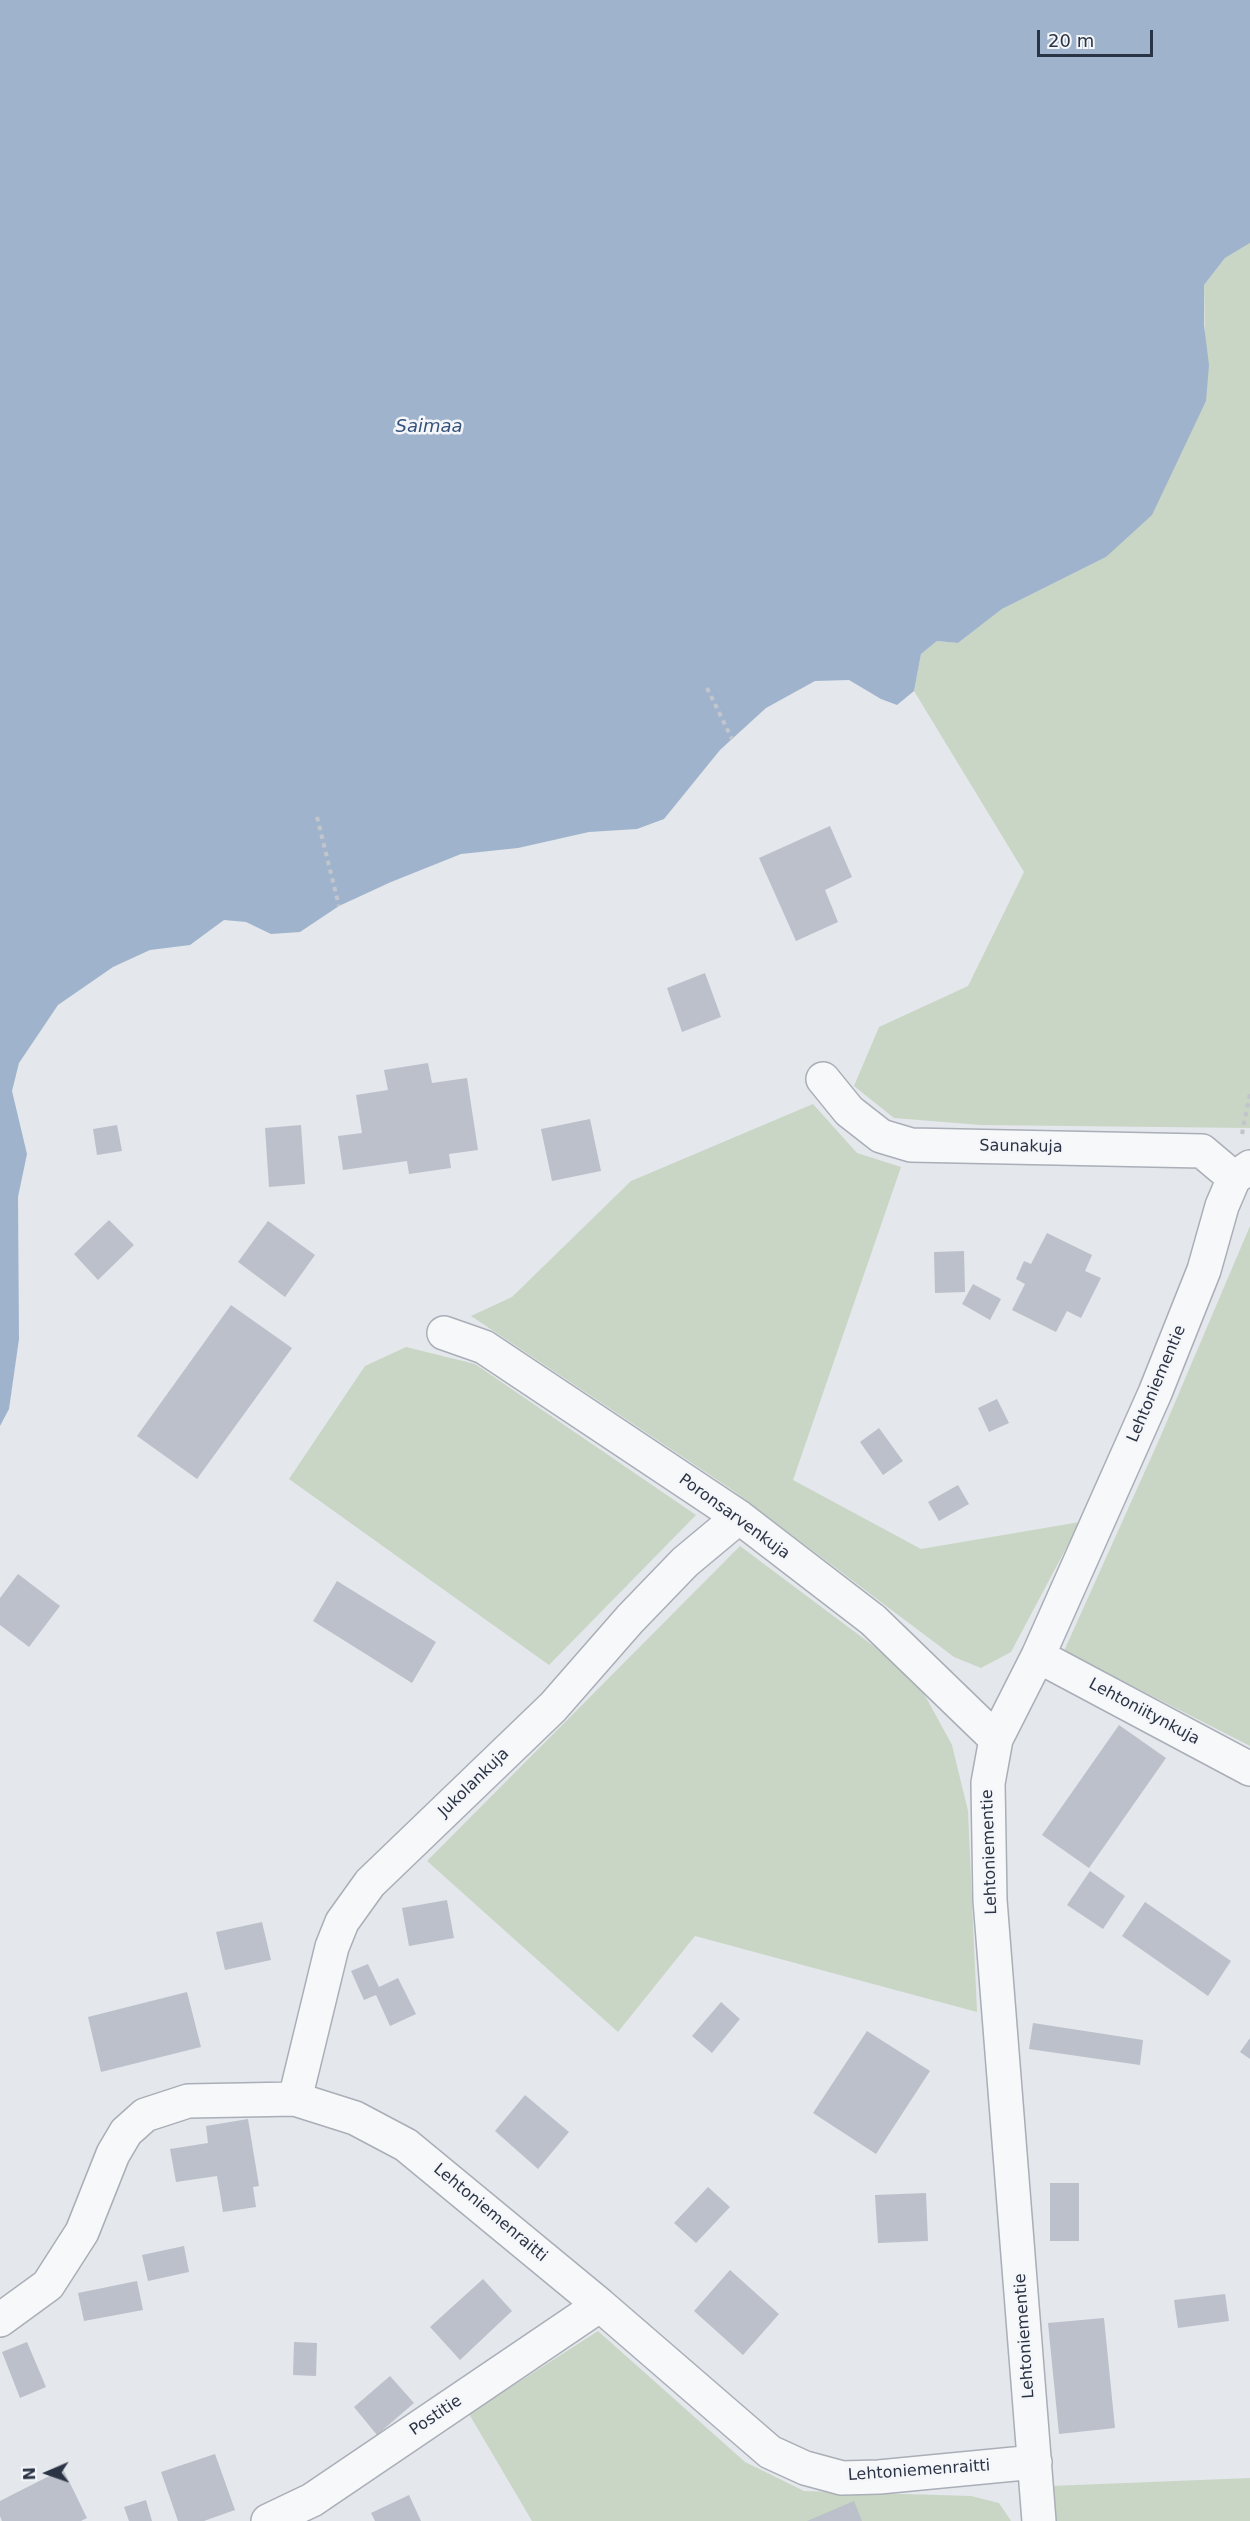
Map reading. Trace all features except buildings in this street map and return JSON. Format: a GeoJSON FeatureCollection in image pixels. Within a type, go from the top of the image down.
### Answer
{"type":"FeatureCollection","features":[{"type":"Feature","properties":{"kind":"street","name":"Saunakuja"},"geometry":{"type":"LineString","coordinates":[[824,1079],[849,1111],[880,1136],[911,1145],[1202,1151],[1242,1173]]}},
{"type":"Feature","properties":{"kind":"street","name":"Lehtoniementie"},"geometry":{"type":"LineString","coordinates":[[1039,2521],[990,1900],[988,1783],[996,1739],[1038,1656],[1155,1393],[1204,1269],[1222,1206],[1242,1173]]}},
{"type":"Feature","properties":{"kind":"street","name":"Poronsarvenkuja"},"geometry":{"type":"LineString","coordinates":[[444,1333],[484,1347],[739,1517],[873,1620],[996,1739]]}},
{"type":"Feature","properties":{"kind":"street","name":"Jukolankuja"},"geometry":{"type":"LineString","coordinates":[[296,2099],[332,1947],[342,1922],[370,1883],[553,1707],[630,1619],[685,1562],[739,1517]]}},
{"type":"Feature","properties":{"kind":"street","name":"Lehtoniitynkuja"},"geometry":{"type":"LineString","coordinates":[[1038,1656],[1250,1769]]}},
{"type":"Feature","properties":{"kind":"street","name":"Lehtoniemenraitti"},"geometry":{"type":"LineString","coordinates":[[0,2320],[48,2285],[82,2232],[113,2154],[126,2132],[145,2115],[188,2101],[296,2099],[355,2118],[406,2145],[600,2305],[770,2451],[805,2468],[842,2478],[879,2477],[1035,2462]]}},
{"type":"Feature","properties":{"kind":"street","name":"Postitie"},"geometry":{"type":"LineString","coordinates":[[268,2521],[312,2500],[600,2305]]}},
{"type":"Feature","properties":{"kind":"path"},"geometry":{"type":"LineString","coordinates":[[707,688],[732,739]]}},
{"type":"Feature","properties":{"kind":"path"},"geometry":{"type":"LineString","coordinates":[[317,817],[339,906]]}},
{"type":"Feature","properties":{"kind":"green space"},"geometry":{"type":"Polygon","coordinates":[[[1250,243],[1250,1128],[981,1125],[894,1118],[854,1086],[879,1027],[968,986],[1024,872],[914,691],[921,654],[937,641],[958,643],[1002,609],[1106,557],[1181,449],[1206,401],[1204,285],[1225,258],[1250,243]]]}},
{"type":"Feature","properties":{"kind":"green space"},"geometry":{"type":"Polygon","coordinates":[[[813,1104],[857,1153],[901,1167],[793,1480],[921,1549],[1080,1522],[1011,1652],[981,1668],[954,1657],[731,1489],[471,1316],[512,1297],[631,1181],[813,1104]]]}},
{"type":"Feature","properties":{"kind":"green space"},"geometry":{"type":"Polygon","coordinates":[[[1250,1226],[1250,1746],[1064,1651],[1159,1440],[1250,1226]]]}},
{"type":"Feature","properties":{"kind":"green space"},"geometry":{"type":"Polygon","coordinates":[[[406,1347],[475,1364],[696,1515],[549,1665],[289,1479],[365,1366],[406,1347]]]}},
{"type":"Feature","properties":{"kind":"green space"},"geometry":{"type":"Polygon","coordinates":[[[740,1546],[915,1677],[952,1745],[968,1811],[977,2012],[695,1936],[618,2032],[427,1861],[740,1546]]]}},
{"type":"Feature","properties":{"kind":"green space"},"geometry":{"type":"Polygon","coordinates":[[[598,2331],[745,2462],[804,2491],[971,2496],[999,2503],[1011,2521],[532,2521],[469,2414],[598,2331]]]}},
{"type":"Feature","properties":{"kind":"green space"},"geometry":{"type":"Polygon","coordinates":[[[1250,2478],[1250,2521],[1054,2521],[1051,2486],[1250,2478]]]}},
{"type":"Feature","properties":{"kind":"water","name":"Saimaa"},"geometry":{"type":"Polygon","coordinates":[[[0,0],[1250,0],[1250,243],[1225,258],[1204,285],[1204,325],[1209,365],[1206,401],[1152,515],[1106,557],[1002,609],[958,643],[937,641],[921,654],[914,691],[897,705],[881,699],[849,680],[815,681],[766,708],[720,750],[664,819],[637,829],[589,832],[518,848],[461,854],[339,906],[300,932],[271,934],[246,922],[224,920],[190,945],[150,950],[113,967],[58,1005],[19,1063],[12,1091],[27,1154],[18,1197],[19,1339],[9,1409],[0,1426],[0,0]]]}}]}
